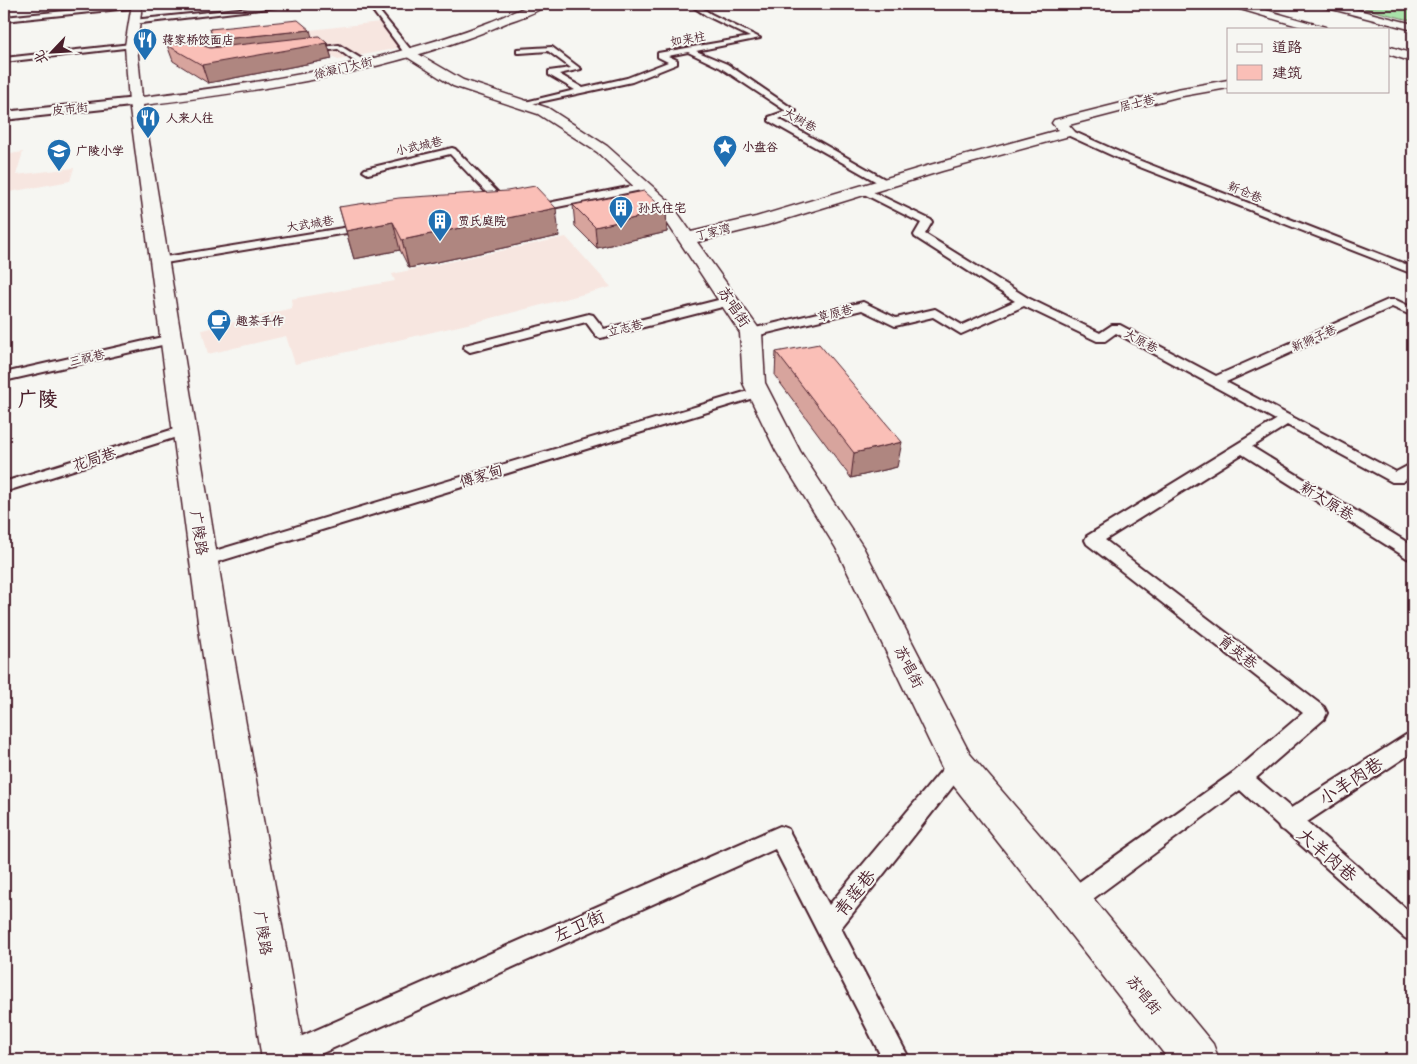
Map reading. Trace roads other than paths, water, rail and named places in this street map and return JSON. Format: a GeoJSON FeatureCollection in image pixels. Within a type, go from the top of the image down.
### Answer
{"type":"FeatureCollection","features":[{"type":"Feature","properties":{"kind":"street","name":"徐凝门大街"},"geometry":{"type":"LineString","coordinates":[[136,102],[264,84],[362,64],[464,35],[542,4]]}},
{"type":"Feature","properties":{"kind":"street"},"geometry":{"type":"LineString","coordinates":[[1234,4],[1318,28]]}},
{"type":"Feature","properties":{"kind":"street"},"geometry":{"type":"LineString","coordinates":[[1324,4],[1413,26]]}},
{"type":"Feature","properties":{"kind":"street"},"geometry":{"type":"LineString","coordinates":[[1338,4],[1413,26]]}},
{"type":"Feature","properties":{"kind":"street","name":"广陵路"},"geometry":{"type":"LineString","coordinates":[[134,19],[136,102],[204,560],[284,1059]]}},
{"type":"Feature","properties":{"kind":"street"},"geometry":{"type":"LineString","coordinates":[[1390,51],[1410,57]]}},
{"type":"Feature","properties":{"kind":"street","name":"丁家湾"},"geometry":{"type":"LineString","coordinates":[[408,52],[458,84],[543,111],[602,149],[664,206],[686,238],[761,221],[936,168],[1068,132]]}},
{"type":"Feature","properties":{"kind":"street"},"geometry":{"type":"LineString","coordinates":[[1390,62],[1410,57]]}},
{"type":"Feature","properties":{"kind":"street","name":"居士巷"},"geometry":{"type":"LineString","coordinates":[[1068,132],[1059,123],[1177,93],[1227,84]]}},
{"type":"Feature","properties":{"kind":"street","name":"皮市街"},"geometry":{"type":"LineString","coordinates":[[4,116],[136,102]]}},
{"type":"Feature","properties":{"kind":"street","name":"苏唱街"},"geometry":{"type":"LineString","coordinates":[[686,238],[751,333],[754,383],[758,392],[788,451],[849,547],[958,765],[1197,1060]]}},
{"type":"Feature","properties":{"kind":"lane"},"geometry":{"type":"LineString","coordinates":[[4,20],[134,19],[300,4]]}},
{"type":"Feature","properties":{"kind":"lane"},"geometry":{"type":"LineString","coordinates":[[391,4],[376,11],[408,52]]}},
{"type":"Feature","properties":{"kind":"lane","name":"如来柱"},"geometry":{"type":"LineString","coordinates":[[521,104],[629,80],[674,62],[661,54],[758,38],[709,15],[692,4]]}},
{"type":"Feature","properties":{"kind":"lane"},"geometry":{"type":"LineString","coordinates":[[4,60],[134,19]]}},
{"type":"Feature","properties":{"kind":"lane"},"geometry":{"type":"LineString","coordinates":[[384,33],[389,39],[408,52]]}},
{"type":"Feature","properties":{"kind":"lane"},"geometry":{"type":"LineString","coordinates":[[300,52],[339,47],[362,64]]}},
{"type":"Feature","properties":{"kind":"lane"},"geometry":{"type":"LineString","coordinates":[[520,51],[549,50],[577,69],[552,73],[581,90]]}},
{"type":"Feature","properties":{"kind":"lane","name":"大树巷"},"geometry":{"type":"LineString","coordinates":[[688,50],[724,66],[792,112],[772,119],[887,184]]}},
{"type":"Feature","properties":{"kind":"lane","name":"新仓巷"},"geometry":{"type":"LineString","coordinates":[[1068,132],[1125,158],[1413,271]]}},
{"type":"Feature","properties":{"kind":"lane","name":"小武城巷"},"geometry":{"type":"LineString","coordinates":[[368,171],[452,151],[506,213],[643,187]]}},
{"type":"Feature","properties":{"kind":"lane","name":"大原巷"},"geometry":{"type":"LineString","coordinates":[[865,191],[927,222],[919,235],[1024,301],[1101,338],[1116,328],[1397,479],[1413,468]]}},
{"type":"Feature","properties":{"kind":"lane","name":"大武城巷"},"geometry":{"type":"LineString","coordinates":[[159,261],[378,225]]}},
{"type":"Feature","properties":{"kind":"lane","name":"立志巷"},"geometry":{"type":"LineString","coordinates":[[470,348],[589,318],[601,334],[730,301]]}},
{"type":"Feature","properties":{"kind":"lane","name":"草原巷"},"geometry":{"type":"LineString","coordinates":[[751,333],[863,306],[895,322],[935,313],[961,330],[1024,301]]}},
{"type":"Feature","properties":{"kind":"lane","name":"新狮子巷"},"geometry":{"type":"LineString","coordinates":[[1216,381],[1392,303],[1413,312]]}},
{"type":"Feature","properties":{"kind":"lane","name":"三祝巷"},"geometry":{"type":"LineString","coordinates":[[4,377],[171,339]]}},
{"type":"Feature","properties":{"kind":"lane","name":"傅家甸"},"geometry":{"type":"LineString","coordinates":[[204,560],[758,392]]}},
{"type":"Feature","properties":{"kind":"lane","name":"育英巷"},"geometry":{"type":"LineString","coordinates":[[1070,902],[1241,778],[1317,713],[1093,540],[1286,419]]}},
{"type":"Feature","properties":{"kind":"lane","name":"花局巷"},"geometry":{"type":"LineString","coordinates":[[4,487],[184,430]]}},
{"type":"Feature","properties":{"kind":"lane","name":"新大原巷"},"geometry":{"type":"LineString","coordinates":[[1241,447],[1413,554]]}},
{"type":"Feature","properties":{"kind":"lane","name":"小羊肉巷"},"geometry":{"type":"LineString","coordinates":[[1288,822],[1413,741]]}},
{"type":"Feature","properties":{"kind":"lane","name":"青莲巷"},"geometry":{"type":"LineString","coordinates":[[897,1060],[827,926],[958,765]]}},
{"type":"Feature","properties":{"kind":"lane","name":"大羊肉巷"},"geometry":{"type":"LineString","coordinates":[[1241,778],[1288,822],[1413,930]]}},
{"type":"Feature","properties":{"kind":"lane","name":"左卫街"},"geometry":{"type":"LineString","coordinates":[[284,1059],[780,836],[827,926]]}},
{"type":"Feature","properties":{"kind":"place","name":"蒋家桥饺面店"},"geometry":{"type":"Point","coordinates":[145,61]}},
{"type":"Feature","properties":{"kind":"place","name":"人来人往"},"geometry":{"type":"Point","coordinates":[148,139]}},
{"type":"Feature","properties":{"kind":"place","name":"小盘谷"},"geometry":{"type":"Point","coordinates":[725,168]}},
{"type":"Feature","properties":{"kind":"place","name":"广陵小学"},"geometry":{"type":"Point","coordinates":[59,172]}},
{"type":"Feature","properties":{"kind":"place","name":"孙氏住宅"},"geometry":{"type":"Point","coordinates":[621,229]}},
{"type":"Feature","properties":{"kind":"place","name":"贾氏庭院"},"geometry":{"type":"Point","coordinates":[440,242]}},
{"type":"Feature","properties":{"kind":"place","name":"趣茶手作"},"geometry":{"type":"Point","coordinates":[219,342]}},
{"type":"Feature","properties":{"kind":"district","name":"广陵"},"geometry":{"type":"Point","coordinates":[38,399]}}]}
